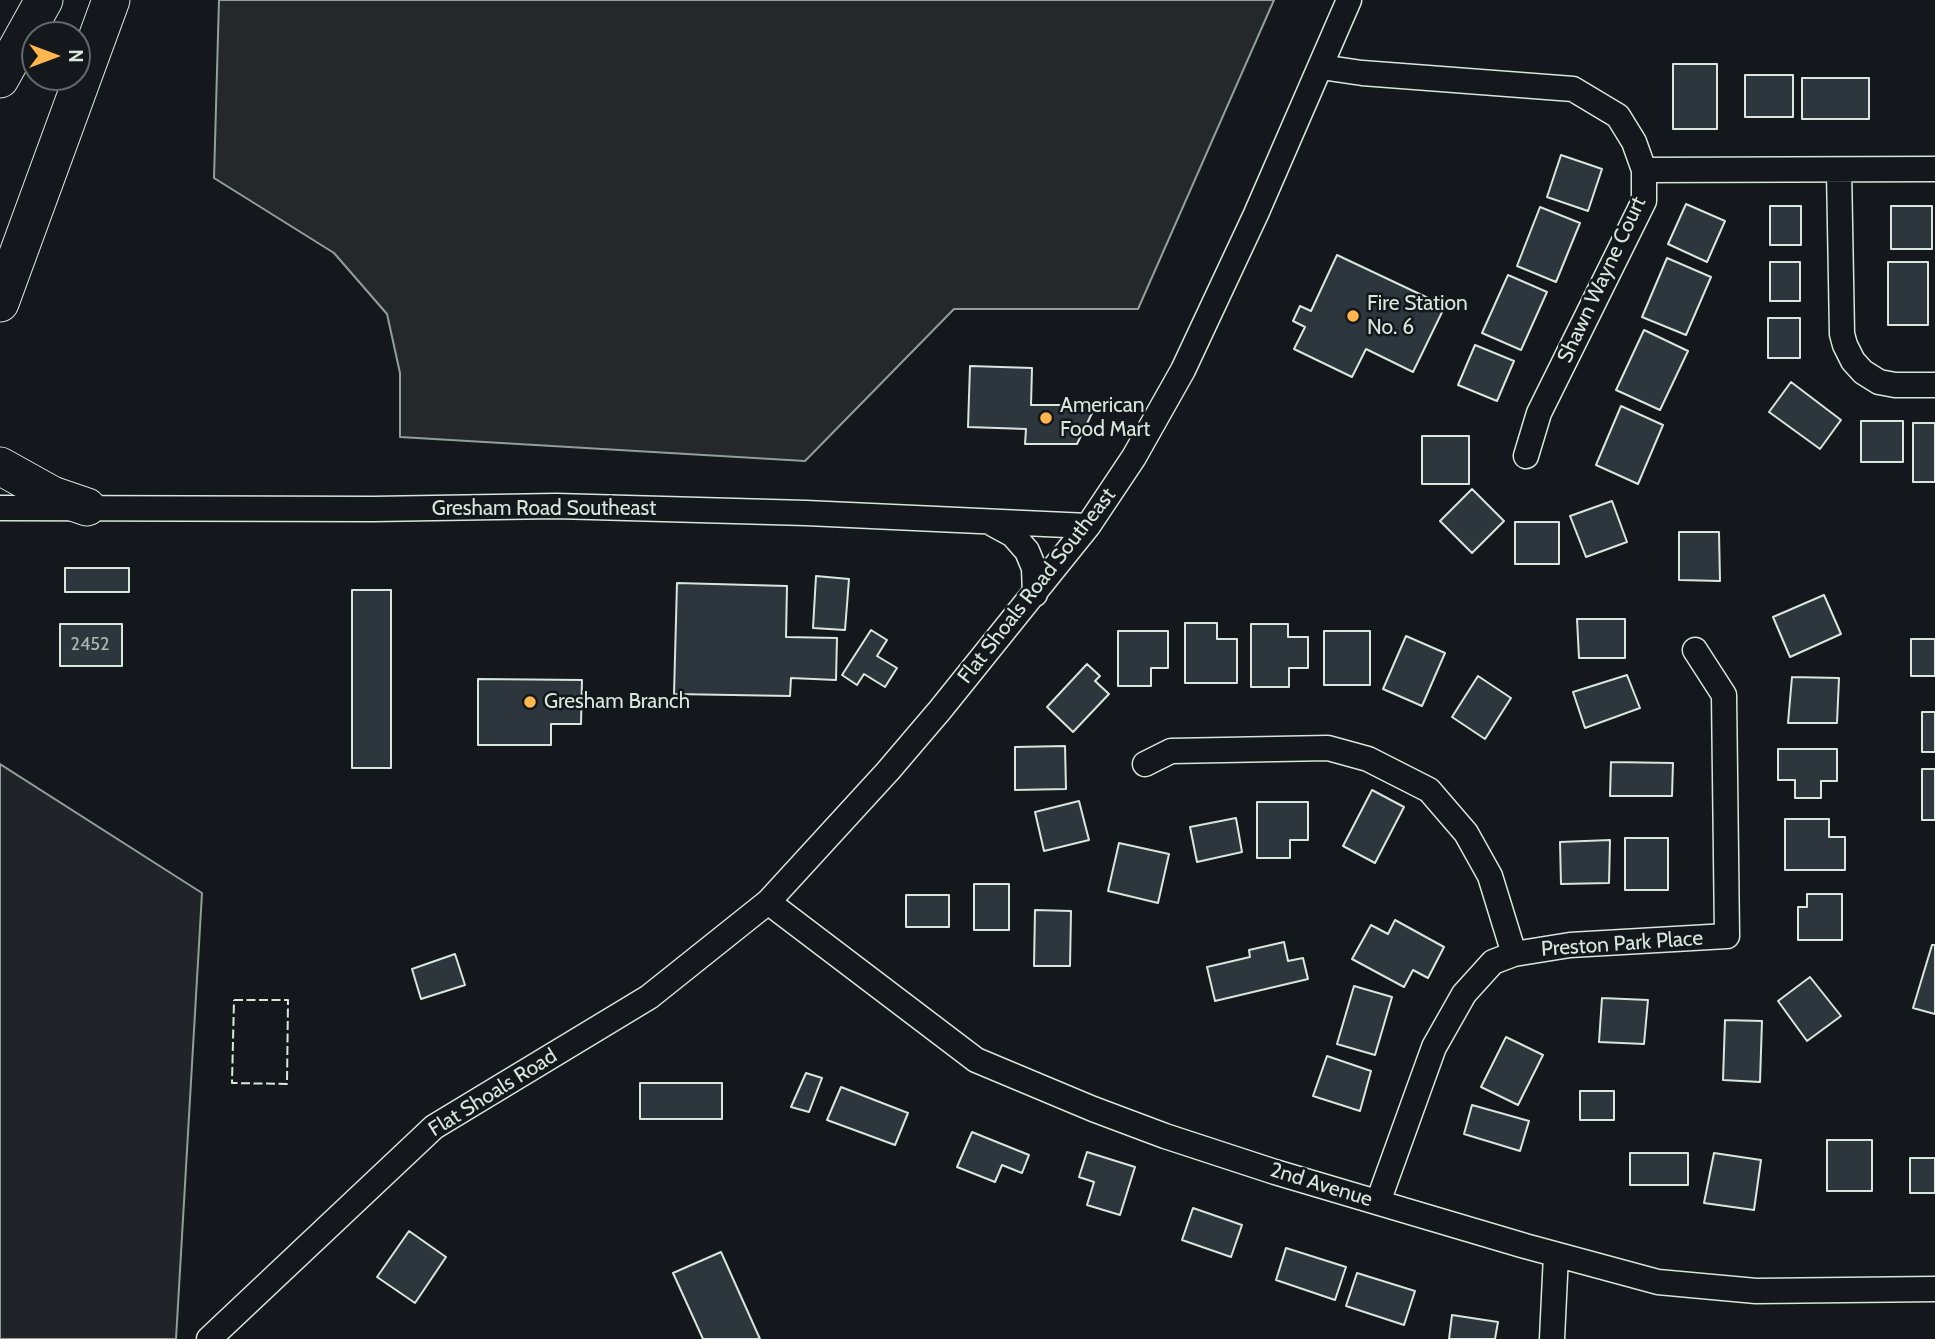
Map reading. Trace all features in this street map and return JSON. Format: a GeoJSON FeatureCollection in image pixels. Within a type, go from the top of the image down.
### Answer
{"type":"FeatureCollection","features":[{"type":"Feature","properties":{"kind":"highway"},"geometry":{"type":"LineString","coordinates":[[0,79],[44,0]]}},
{"type":"Feature","properties":{"kind":"highway"},"geometry":{"type":"LineString","coordinates":[[0,303],[111,0]]}},
{"type":"Feature","properties":{"kind":"highway"},"geometry":{"type":"LineString","coordinates":[[0,466],[52,495],[87,507]]}},
{"type":"Feature","properties":{"kind":"street","name":"Flat Shoals Road Southeast"},"geometry":{"type":"LineString","coordinates":[[768,902],[888,771],[1035,594],[1088,526],[1134,457],[1183,370],[1256,214],[1349,0]]}},
{"type":"Feature","properties":{"kind":"street","name":"Shawn Wayne Court"},"geometry":{"type":"LineString","coordinates":[[1321,67],[1362,73],[1573,89],[1618,116],[1634,142],[1644,170],[1644,201],[1539,413],[1525,456]]}},
{"type":"Feature","properties":{"kind":"street"},"geometry":{"type":"LineString","coordinates":[[1644,170],[1935,169]]}},
{"type":"Feature","properties":{"kind":"street"},"geometry":{"type":"LineString","coordinates":[[1839,170],[1844,345],[1863,372],[1879,382],[1895,385],[1935,385]]}},
{"type":"Feature","properties":{"kind":"street","name":"Gresham Road Southeast"},"geometry":{"type":"LineString","coordinates":[[0,508],[568,507],[806,513],[1088,526]]}},
{"type":"Feature","properties":{"kind":"street"},"geometry":{"type":"LineString","coordinates":[[987,521],[1013,535],[1027,551],[1034,568],[1035,594]]}},
{"type":"Feature","properties":{"kind":"street","name":"Preston Park Place"},"geometry":{"type":"LineString","coordinates":[[1378,1202],[1440,1036],[1464,994],[1493,962],[1514,954],[1570,946],[1727,936],[1724,695],[1695,650]]}},
{"type":"Feature","properties":{"kind":"street"},"geometry":{"type":"LineString","coordinates":[[1145,764],[1171,751],[1328,748],[1368,759],[1429,790],[1466,833],[1490,876],[1514,954]]}},
{"type":"Feature","properties":{"kind":"street","name":"2nd Avenue"},"geometry":{"type":"LineString","coordinates":[[768,902],[976,1060],[1165,1136],[1556,1255],[1670,1283],[1756,1290],[1935,1289]]}},
{"type":"Feature","properties":{"kind":"street","name":"Flat Shoals Road"},"geometry":{"type":"LineString","coordinates":[[209,1339],[434,1127],[649,998],[768,902]]}},
{"type":"Feature","properties":{"kind":"street"},"geometry":{"type":"LineString","coordinates":[[1552,1339],[1556,1255]]}},
{"type":"Feature","properties":{"kind":"shaded area"},"geometry":{"type":"Polygon","coordinates":[[[219,0],[1274,0],[1138,309],[954,309],[805,461],[400,437],[400,373],[387,314],[334,253],[214,178],[219,0]]]}},
{"type":"Feature","properties":{"kind":"shaded area"},"geometry":{"type":"Polygon","coordinates":[[[0,764],[202,893],[176,1339],[0,1339],[0,764]]]}},
{"type":"Feature","properties":{"kind":"building"},"geometry":{"type":"Polygon","coordinates":[[[1673,64],[1717,64],[1717,129],[1673,129],[1673,64]]]}},
{"type":"Feature","properties":{"kind":"building"},"geometry":{"type":"Polygon","coordinates":[[[1745,75],[1793,75],[1793,117],[1745,117],[1745,75]]]}},
{"type":"Feature","properties":{"kind":"building"},"geometry":{"type":"Polygon","coordinates":[[[1802,78],[1869,78],[1869,119],[1802,119],[1802,78]]]}},
{"type":"Feature","properties":{"kind":"building"},"geometry":{"type":"Polygon","coordinates":[[[1561,155],[1602,169],[1588,211],[1547,197],[1561,155]]]}},
{"type":"Feature","properties":{"kind":"building"},"geometry":{"type":"Polygon","coordinates":[[[1686,204],[1725,221],[1707,262],[1668,244],[1686,204]]]}},
{"type":"Feature","properties":{"kind":"building"},"geometry":{"type":"Polygon","coordinates":[[[1770,206],[1801,206],[1801,245],[1770,245],[1770,206]]]}},
{"type":"Feature","properties":{"kind":"building"},"geometry":{"type":"Polygon","coordinates":[[[1891,206],[1932,206],[1932,249],[1891,249],[1891,206]]]}},
{"type":"Feature","properties":{"kind":"building"},"geometry":{"type":"Polygon","coordinates":[[[1540,207],[1580,223],[1556,282],[1517,266],[1540,207]]]}},
{"type":"Feature","properties":{"kind":"building"},"geometry":{"type":"Polygon","coordinates":[[[1337,255],[1445,306],[1413,372],[1366,349],[1352,377],[1294,349],[1305,327],[1293,321],[1300,306],[1311,311],[1337,255]]]}},
{"type":"Feature","properties":{"kind":"building"},"geometry":{"type":"Polygon","coordinates":[[[1667,258],[1711,277],[1686,335],[1642,317],[1667,258]]]}},
{"type":"Feature","properties":{"kind":"building"},"geometry":{"type":"Polygon","coordinates":[[[1770,262],[1800,262],[1800,301],[1770,301],[1770,262]]]}},
{"type":"Feature","properties":{"kind":"building"},"geometry":{"type":"Polygon","coordinates":[[[1888,262],[1928,262],[1928,325],[1888,325],[1888,262]]]}},
{"type":"Feature","properties":{"kind":"building"},"geometry":{"type":"Polygon","coordinates":[[[1508,275],[1547,292],[1521,350],[1482,333],[1508,275]]]}},
{"type":"Feature","properties":{"kind":"building"},"geometry":{"type":"Polygon","coordinates":[[[1768,318],[1800,318],[1800,358],[1768,358],[1768,318]]]}},
{"type":"Feature","properties":{"kind":"building"},"geometry":{"type":"Polygon","coordinates":[[[1644,330],[1688,351],[1660,410],[1616,390],[1644,330]]]}},
{"type":"Feature","properties":{"kind":"building"},"geometry":{"type":"Polygon","coordinates":[[[1475,345],[1514,361],[1497,401],[1458,385],[1475,345]]]}},
{"type":"Feature","properties":{"kind":"building"},"geometry":{"type":"Polygon","coordinates":[[[970,366],[1032,368],[1031,405],[1096,405],[1077,444],[1025,444],[1026,429],[968,427],[970,366]]]}},
{"type":"Feature","properties":{"kind":"building"},"geometry":{"type":"Polygon","coordinates":[[[1791,382],[1841,420],[1820,449],[1769,412],[1791,382]]]}},
{"type":"Feature","properties":{"kind":"building"},"geometry":{"type":"Polygon","coordinates":[[[1621,406],[1663,425],[1638,484],[1596,465],[1621,406]]]}},
{"type":"Feature","properties":{"kind":"building"},"geometry":{"type":"Polygon","coordinates":[[[1861,421],[1903,421],[1903,462],[1861,462],[1861,421]]]}},
{"type":"Feature","properties":{"kind":"building"},"geometry":{"type":"Polygon","coordinates":[[[1913,423],[1935,423],[1935,482],[1913,482],[1913,423]]]}},
{"type":"Feature","properties":{"kind":"building"},"geometry":{"type":"Polygon","coordinates":[[[1422,436],[1469,436],[1469,484],[1422,484],[1422,436]]]}},
{"type":"Feature","properties":{"kind":"building"},"geometry":{"type":"Polygon","coordinates":[[[1472,489],[1504,521],[1472,553],[1440,521],[1472,489]]]}},
{"type":"Feature","properties":{"kind":"building"},"geometry":{"type":"Polygon","coordinates":[[[1612,501],[1627,542],[1586,557],[1570,516],[1612,501]]]}},
{"type":"Feature","properties":{"kind":"building"},"geometry":{"type":"Polygon","coordinates":[[[1515,522],[1559,522],[1559,564],[1515,564],[1515,522]]]}},
{"type":"Feature","properties":{"kind":"building"},"geometry":{"type":"Polygon","coordinates":[[[1679,532],[1719,532],[1720,581],[1679,580],[1679,532]]]}},
{"type":"Feature","properties":{"kind":"building"},"geometry":{"type":"Polygon","coordinates":[[[65,568],[129,568],[129,592],[65,592],[65,568]]]}},
{"type":"Feature","properties":{"kind":"building"},"geometry":{"type":"Polygon","coordinates":[[[816,576],[849,579],[845,630],[813,628],[816,576]]]}},
{"type":"Feature","properties":{"kind":"building"},"geometry":{"type":"Polygon","coordinates":[[[677,583],[787,586],[786,637],[837,638],[836,680],[791,678],[790,696],[674,694],[677,583]]]}},
{"type":"Feature","properties":{"kind":"building"},"geometry":{"type":"Polygon","coordinates":[[[352,590],[391,590],[391,768],[352,768],[352,590]]]}},
{"type":"Feature","properties":{"kind":"building"},"geometry":{"type":"Polygon","coordinates":[[[1824,595],[1841,634],[1790,657],[1773,617],[1824,595]]]}},
{"type":"Feature","properties":{"kind":"building"},"geometry":{"type":"Polygon","coordinates":[[[1577,619],[1625,619],[1625,658],[1579,658],[1577,619]]]}},
{"type":"Feature","properties":{"kind":"building"},"geometry":{"type":"Polygon","coordinates":[[[1185,623],[1217,623],[1217,639],[1237,639],[1237,683],[1185,683],[1185,623]]]}},
{"type":"Feature","properties":{"kind":"building"},"geometry":{"type":"Polygon","coordinates":[[[60,624],[122,624],[122,666],[60,666],[60,624]]]}},
{"type":"Feature","properties":{"kind":"building"},"geometry":{"type":"Polygon","coordinates":[[[1251,624],[1288,624],[1288,637],[1308,637],[1308,668],[1289,668],[1289,687],[1251,687],[1251,624]]]}},
{"type":"Feature","properties":{"kind":"building"},"geometry":{"type":"Polygon","coordinates":[[[871,630],[887,640],[877,656],[897,668],[885,687],[864,674],[857,685],[842,675],[871,630]]]}},
{"type":"Feature","properties":{"kind":"building"},"geometry":{"type":"Polygon","coordinates":[[[1118,631],[1168,631],[1168,668],[1151,668],[1151,686],[1118,686],[1118,631]]]}},
{"type":"Feature","properties":{"kind":"building"},"geometry":{"type":"Polygon","coordinates":[[[1324,631],[1370,631],[1370,685],[1324,685],[1324,631]]]}},
{"type":"Feature","properties":{"kind":"building"},"geometry":{"type":"Polygon","coordinates":[[[1406,636],[1445,653],[1422,706],[1383,689],[1406,636]]]}},
{"type":"Feature","properties":{"kind":"building"},"geometry":{"type":"Polygon","coordinates":[[[1911,639],[1935,639],[1935,676],[1911,676],[1911,639]]]}},
{"type":"Feature","properties":{"kind":"building"},"geometry":{"type":"Polygon","coordinates":[[[1087,664],[1100,676],[1095,681],[1109,694],[1073,732],[1047,707],[1087,664]]]}},
{"type":"Feature","properties":{"kind":"building"},"geometry":{"type":"Polygon","coordinates":[[[1627,675],[1640,708],[1585,728],[1573,692],[1627,675]]]}},
{"type":"Feature","properties":{"kind":"building"},"geometry":{"type":"Polygon","coordinates":[[[1478,676],[1511,698],[1485,739],[1452,717],[1478,676]]]}},
{"type":"Feature","properties":{"kind":"building"},"geometry":{"type":"Polygon","coordinates":[[[1792,677],[1839,678],[1837,723],[1788,723],[1792,677]]]}},
{"type":"Feature","properties":{"kind":"building","name":"Gresham Branch"},"geometry":{"type":"Polygon","coordinates":[[[478,679],[582,680],[581,724],[551,724],[551,745],[478,745],[478,679]]]}},
{"type":"Feature","properties":{"kind":"building"},"geometry":{"type":"Polygon","coordinates":[[[1922,712],[1935,712],[1935,752],[1922,752],[1922,712]]]}},
{"type":"Feature","properties":{"kind":"building"},"geometry":{"type":"Polygon","coordinates":[[[1065,746],[1066,789],[1015,790],[1015,747],[1065,746]]]}},
{"type":"Feature","properties":{"kind":"building"},"geometry":{"type":"Polygon","coordinates":[[[1778,749],[1837,749],[1837,781],[1821,781],[1821,798],[1795,798],[1795,780],[1778,780],[1778,749]]]}},
{"type":"Feature","properties":{"kind":"building"},"geometry":{"type":"Polygon","coordinates":[[[1611,762],[1673,763],[1672,796],[1610,796],[1611,762]]]}},
{"type":"Feature","properties":{"kind":"building"},"geometry":{"type":"Polygon","coordinates":[[[1922,769],[1935,769],[1935,820],[1922,820],[1922,769]]]}},
{"type":"Feature","properties":{"kind":"building"},"geometry":{"type":"Polygon","coordinates":[[[1372,790],[1404,807],[1375,863],[1343,846],[1372,790]]]}},
{"type":"Feature","properties":{"kind":"building"},"geometry":{"type":"Polygon","coordinates":[[[1079,801],[1089,840],[1044,851],[1035,812],[1079,801]]]}},
{"type":"Feature","properties":{"kind":"building"},"geometry":{"type":"Polygon","coordinates":[[[1257,802],[1308,802],[1308,840],[1290,840],[1290,858],[1257,858],[1257,802]]]}},
{"type":"Feature","properties":{"kind":"building"},"geometry":{"type":"Polygon","coordinates":[[[1236,818],[1242,852],[1197,862],[1190,827],[1236,818]]]}},
{"type":"Feature","properties":{"kind":"building"},"geometry":{"type":"Polygon","coordinates":[[[1785,819],[1829,819],[1829,837],[1845,837],[1845,870],[1785,870],[1785,819]]]}},
{"type":"Feature","properties":{"kind":"building"},"geometry":{"type":"Polygon","coordinates":[[[1625,838],[1668,838],[1668,890],[1625,890],[1625,838]]]}},
{"type":"Feature","properties":{"kind":"building"},"geometry":{"type":"Polygon","coordinates":[[[1610,840],[1609,883],[1561,884],[1560,842],[1610,840]]]}},
{"type":"Feature","properties":{"kind":"building"},"geometry":{"type":"Polygon","coordinates":[[[1119,843],[1169,854],[1158,903],[1108,891],[1119,843]]]}},
{"type":"Feature","properties":{"kind":"building"},"geometry":{"type":"Polygon","coordinates":[[[974,884],[1009,884],[1009,930],[974,930],[974,884]]]}},
{"type":"Feature","properties":{"kind":"building"},"geometry":{"type":"Polygon","coordinates":[[[1807,894],[1842,894],[1842,940],[1798,940],[1798,907],[1807,907],[1807,894]]]}},
{"type":"Feature","properties":{"kind":"building"},"geometry":{"type":"Polygon","coordinates":[[[906,895],[949,895],[949,927],[906,927],[906,895]]]}},
{"type":"Feature","properties":{"kind":"building"},"geometry":{"type":"Polygon","coordinates":[[[1035,910],[1071,911],[1070,966],[1034,966],[1035,910]]]}},
{"type":"Feature","properties":{"kind":"building"},"geometry":{"type":"Polygon","coordinates":[[[1395,920],[1444,947],[1428,978],[1413,970],[1404,987],[1352,959],[1371,925],[1388,934],[1395,920]]]}},
{"type":"Feature","properties":{"kind":"building"},"geometry":{"type":"Polygon","coordinates":[[[1284,942],[1288,961],[1303,958],[1308,979],[1215,1001],[1207,967],[1250,957],[1249,950],[1284,942]]]}},
{"type":"Feature","properties":{"kind":"building"},"geometry":{"type":"Polygon","coordinates":[[[1932,945],[1935,945],[1935,1014],[1913,1008],[1932,945]]]}},
{"type":"Feature","properties":{"kind":"building"},"geometry":{"type":"Polygon","coordinates":[[[455,954],[465,985],[421,999],[412,969],[455,954]]]}},
{"type":"Feature","properties":{"kind":"building"},"geometry":{"type":"Polygon","coordinates":[[[1810,977],[1841,1016],[1807,1041],[1778,1001],[1810,977]]]}},
{"type":"Feature","properties":{"kind":"building"},"geometry":{"type":"Polygon","coordinates":[[[1354,986],[1392,997],[1375,1055],[1337,1044],[1354,986]]]}},
{"type":"Feature","properties":{"kind":"building"},"geometry":{"type":"Polygon","coordinates":[[[1602,998],[1648,1000],[1644,1044],[1599,1042],[1602,998]]]}},
{"type":"Feature","properties":{"kind":"building"},"geometry":{"type":"Polygon","coordinates":[[[1725,1020],[1762,1021],[1760,1082],[1723,1080],[1725,1020]]]}},
{"type":"Feature","properties":{"kind":"building"},"geometry":{"type":"Polygon","coordinates":[[[1506,1037],[1543,1055],[1518,1105],[1481,1087],[1506,1037]]]}},
{"type":"Feature","properties":{"kind":"building"},"geometry":{"type":"Polygon","coordinates":[[[1327,1056],[1371,1071],[1360,1111],[1313,1096],[1327,1056]]]}},
{"type":"Feature","properties":{"kind":"building"},"geometry":{"type":"Polygon","coordinates":[[[806,1073],[822,1078],[809,1112],[791,1107],[806,1073]]]}},
{"type":"Feature","properties":{"kind":"building"},"geometry":{"type":"Polygon","coordinates":[[[640,1083],[722,1083],[722,1119],[640,1119],[640,1083]]]}},
{"type":"Feature","properties":{"kind":"building"},"geometry":{"type":"Polygon","coordinates":[[[841,1087],[908,1113],[895,1145],[827,1120],[841,1087]]]}},
{"type":"Feature","properties":{"kind":"building"},"geometry":{"type":"Polygon","coordinates":[[[1580,1091],[1614,1091],[1614,1120],[1580,1120],[1580,1091]]]}},
{"type":"Feature","properties":{"kind":"building"},"geometry":{"type":"Polygon","coordinates":[[[1472,1105],[1529,1121],[1520,1151],[1464,1134],[1472,1105]]]}},
{"type":"Feature","properties":{"kind":"building"},"geometry":{"type":"Polygon","coordinates":[[[972,1132],[1029,1155],[1022,1173],[1002,1165],[995,1182],[957,1167],[972,1132]]]}},
{"type":"Feature","properties":{"kind":"building"},"geometry":{"type":"Polygon","coordinates":[[[1827,1140],[1872,1140],[1872,1191],[1827,1191],[1827,1140]]]}},
{"type":"Feature","properties":{"kind":"building"},"geometry":{"type":"Polygon","coordinates":[[[1087,1152],[1135,1167],[1120,1215],[1087,1205],[1094,1182],[1079,1177],[1087,1152]]]}},
{"type":"Feature","properties":{"kind":"building"},"geometry":{"type":"Polygon","coordinates":[[[1630,1153],[1688,1153],[1688,1185],[1630,1185],[1630,1153]]]}},
{"type":"Feature","properties":{"kind":"building"},"geometry":{"type":"Polygon","coordinates":[[[1714,1153],[1761,1160],[1754,1210],[1704,1203],[1714,1153]]]}},
{"type":"Feature","properties":{"kind":"building"},"geometry":{"type":"Polygon","coordinates":[[[1910,1158],[1935,1158],[1935,1193],[1910,1193],[1910,1158]]]}},
{"type":"Feature","properties":{"kind":"building"},"geometry":{"type":"Polygon","coordinates":[[[1193,1208],[1242,1225],[1231,1257],[1182,1240],[1193,1208]]]}},
{"type":"Feature","properties":{"kind":"building"},"geometry":{"type":"Polygon","coordinates":[[[409,1231],[446,1257],[415,1303],[377,1277],[409,1231]]]}},
{"type":"Feature","properties":{"kind":"building"},"geometry":{"type":"Polygon","coordinates":[[[1286,1248],[1346,1267],[1335,1300],[1276,1280],[1286,1248]]]}},
{"type":"Feature","properties":{"kind":"building"},"geometry":{"type":"Polygon","coordinates":[[[721,1252],[760,1339],[703,1339],[673,1273],[721,1252]]]}},
{"type":"Feature","properties":{"kind":"building"},"geometry":{"type":"Polygon","coordinates":[[[1357,1273],[1415,1291],[1404,1325],[1346,1306],[1357,1273]]]}},
{"type":"Feature","properties":{"kind":"building"},"geometry":{"type":"Polygon","coordinates":[[[1452,1315],[1498,1322],[1495,1339],[1449,1339],[1452,1315]]]}},
{"type":"Feature","properties":{"kind":"fence"},"geometry":{"type":"LineString","coordinates":[[234,1000],[288,1000],[287,1084],[232,1083],[234,1000]]}},
{"type":"Feature","properties":{"kind":"place","name":"Fire Station No. 6"},"geometry":{"type":"Point","coordinates":[1353,316]}},
{"type":"Feature","properties":{"kind":"place","name":"American Food Mart"},"geometry":{"type":"Point","coordinates":[1046,418]}},
{"type":"Feature","properties":{"kind":"place","name":"Gresham Branch"},"geometry":{"type":"Point","coordinates":[530,702]}}]}
